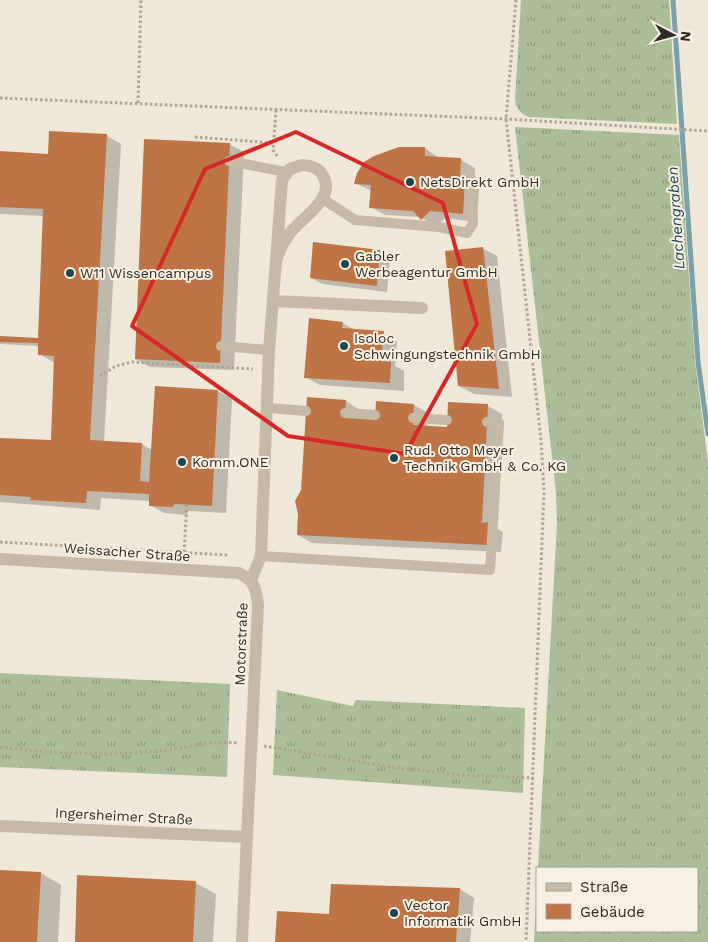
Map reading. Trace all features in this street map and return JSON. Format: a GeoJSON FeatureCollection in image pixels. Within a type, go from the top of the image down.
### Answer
{"type":"FeatureCollection","features":[{"type":"Feature","properties":{"kind":"street"},"geometry":{"type":"LineString","coordinates":[[251,580],[261,556],[269,408],[269,350],[281,184],[288,171],[302,164],[319,170],[326,186],[323,199],[290,233],[276,261]]}},
{"type":"Feature","properties":{"kind":"street"},"geometry":{"type":"LineString","coordinates":[[274,301],[422,308]]}},
{"type":"Feature","properties":{"kind":"street","name":"Weissacher Straße"},"geometry":{"type":"LineString","coordinates":[[0,559],[239,573],[251,580]]}},
{"type":"Feature","properties":{"kind":"street","name":"Motorstraße"},"geometry":{"type":"LineString","coordinates":[[242,942],[258,605],[256,587],[251,580]]}},
{"type":"Feature","properties":{"kind":"street","name":"Ingersheimer Straße"},"geometry":{"type":"LineString","coordinates":[[0,826],[247,837]]}},
{"type":"Feature","properties":{"kind":"lane"},"geometry":{"type":"LineString","coordinates":[[229,161],[288,171]]}},
{"type":"Feature","properties":{"kind":"lane"},"geometry":{"type":"LineString","coordinates":[[323,199],[355,220],[439,227],[467,233],[473,224],[470,172]]}},
{"type":"Feature","properties":{"kind":"lane"},"geometry":{"type":"LineString","coordinates":[[221,346],[269,350]]}},
{"type":"Feature","properties":{"kind":"lane"},"geometry":{"type":"LineString","coordinates":[[269,408],[306,411]]}},
{"type":"Feature","properties":{"kind":"lane"},"geometry":{"type":"LineString","coordinates":[[345,413],[375,415]]}},
{"type":"Feature","properties":{"kind":"lane"},"geometry":{"type":"LineString","coordinates":[[414,418],[447,420]]}},
{"type":"Feature","properties":{"kind":"lane"},"geometry":{"type":"LineString","coordinates":[[261,556],[490,570],[499,423],[487,422]]}},
{"type":"Feature","properties":{"kind":"path"},"geometry":{"type":"LineString","coordinates":[[138,104],[141,0]]}},
{"type":"Feature","properties":{"kind":"path"},"geometry":{"type":"LineString","coordinates":[[516,0],[506,119],[541,440],[544,491],[526,942]]}},
{"type":"Feature","properties":{"kind":"path"},"geometry":{"type":"LineString","coordinates":[[0,98],[506,119],[708,131]]}},
{"type":"Feature","properties":{"kind":"path"},"geometry":{"type":"LineString","coordinates":[[276,110],[273,150],[288,171]]}},
{"type":"Feature","properties":{"kind":"path"},"geometry":{"type":"LineString","coordinates":[[195,137],[273,143]]}},
{"type":"Feature","properties":{"kind":"path"},"geometry":{"type":"LineString","coordinates":[[100,376],[116,366],[132,362],[253,369]]}},
{"type":"Feature","properties":{"kind":"path"},"geometry":{"type":"LineString","coordinates":[[184,552],[186,504]]}},
{"type":"Feature","properties":{"kind":"path"},"geometry":{"type":"LineString","coordinates":[[0,542],[228,554]]}},
{"type":"Feature","properties":{"kind":"path"},"geometry":{"type":"LineString","coordinates":[[0,747],[58,754],[87,755],[176,750],[219,742],[252,744],[384,766],[462,775],[533,778]]}},
{"type":"Feature","properties":{"kind":"highlighted area"},"geometry":{"type":"Polygon","coordinates":[[[296,132],[443,203],[477,324],[405,454],[288,436],[132,326],[205,169],[296,132]]]}},
{"type":"Feature","properties":{"kind":"green space"},"geometry":{"type":"Polygon","coordinates":[[[521,0],[669,0],[677,124],[529,117],[521,112],[515,100],[521,0]]]}},
{"type":"Feature","properties":{"kind":"green space"},"geometry":{"type":"Polygon","coordinates":[[[515,127],[679,135],[695,362],[708,462],[708,942],[534,942],[536,904],[536,932],[698,932],[698,867],[538,867],[557,523],[556,493],[515,127]]]}},
{"type":"Feature","properties":{"kind":"green space"},"geometry":{"type":"Polygon","coordinates":[[[0,673],[230,684],[227,777],[0,767],[0,673]]]}},
{"type":"Feature","properties":{"kind":"green space"},"geometry":{"type":"Polygon","coordinates":[[[277,690],[353,706],[356,700],[525,708],[523,793],[273,775],[277,690]]]}},
{"type":"Feature","properties":{"kind":"building","name":"W11 Wissencampus"},"geometry":{"type":"Polygon","coordinates":[[[49,131],[107,134],[90,440],[142,443],[140,481],[149,482],[155,386],[218,390],[212,506],[174,504],[173,507],[149,506],[149,494],[87,491],[86,503],[30,500],[31,497],[0,495],[0,438],[51,440],[54,356],[38,355],[38,343],[0,342],[0,336],[38,338],[43,209],[0,207],[0,151],[48,154],[49,131]]]}},
{"type":"Feature","properties":{"kind":"building"},"geometry":{"type":"Polygon","coordinates":[[[144,139],[230,143],[220,363],[135,359],[144,139]]]}},
{"type":"Feature","properties":{"kind":"building","name":"NetsDirekt GmbH"},"geometry":{"type":"Polygon","coordinates":[[[399,147],[425,147],[425,156],[461,158],[460,179],[465,179],[463,214],[430,211],[421,220],[413,211],[369,208],[371,185],[354,184],[357,173],[364,162],[374,156],[399,147]]]}},
{"type":"Feature","properties":{"kind":"building","name":"Gabler Werbeagentur GmbH"},"geometry":{"type":"Polygon","coordinates":[[[313,242],[380,250],[377,286],[310,278],[313,242]]]}},
{"type":"Feature","properties":{"kind":"building"},"geometry":{"type":"Polygon","coordinates":[[[483,247],[499,389],[458,386],[445,251],[483,247]]]}},
{"type":"Feature","properties":{"kind":"building","name":"Isoloc Schwingungstechnik GmbH"},"geometry":{"type":"Polygon","coordinates":[[[309,318],[343,322],[342,328],[384,331],[381,361],[391,362],[390,383],[304,378],[309,318]]]}},
{"type":"Feature","properties":{"kind":"building","name":"Rud. Otto Meyer Technik GmbH & Co. KG"},"geometry":{"type":"Polygon","coordinates":[[[307,397],[346,400],[345,417],[375,419],[376,401],[414,404],[413,425],[447,427],[448,402],[488,404],[482,523],[489,522],[487,545],[297,535],[298,514],[295,501],[301,490],[307,397]]]}},
{"type":"Feature","properties":{"kind":"building"},"geometry":{"type":"Polygon","coordinates":[[[0,870],[41,872],[37,942],[0,942],[0,870]]]}},
{"type":"Feature","properties":{"kind":"building"},"geometry":{"type":"Polygon","coordinates":[[[77,875],[196,881],[193,942],[75,942],[77,875]]]}},
{"type":"Feature","properties":{"kind":"building","name":"Vector Informatik GmbH"},"geometry":{"type":"Polygon","coordinates":[[[331,884],[460,888],[456,942],[275,942],[277,911],[329,914],[331,884]]]}},
{"type":"Feature","properties":{"kind":"waterway","name":"Lachengraben"},"geometry":{"type":"LineString","coordinates":[[673,0],[698,362],[708,434]]}},
{"type":"Feature","properties":{"kind":"place","name":"NetsDirekt GmbH"},"geometry":{"type":"Point","coordinates":[410,182]}},
{"type":"Feature","properties":{"kind":"place","name":"Gabler Werbeagentur GmbH"},"geometry":{"type":"Point","coordinates":[345,264]}},
{"type":"Feature","properties":{"kind":"place","name":"W11 Wissencampus"},"geometry":{"type":"Point","coordinates":[70,273]}},
{"type":"Feature","properties":{"kind":"place","name":"Isoloc Schwingungstechnik GmbH"},"geometry":{"type":"Point","coordinates":[344,346]}},
{"type":"Feature","properties":{"kind":"place","name":"Rud. Otto Meyer Technik GmbH & Co. KG"},"geometry":{"type":"Point","coordinates":[394,458]}},
{"type":"Feature","properties":{"kind":"place","name":"Komm.ONE"},"geometry":{"type":"Point","coordinates":[182,462]}},
{"type":"Feature","properties":{"kind":"place","name":"Vector Informatik GmbH"},"geometry":{"type":"Point","coordinates":[394,913]}}]}
